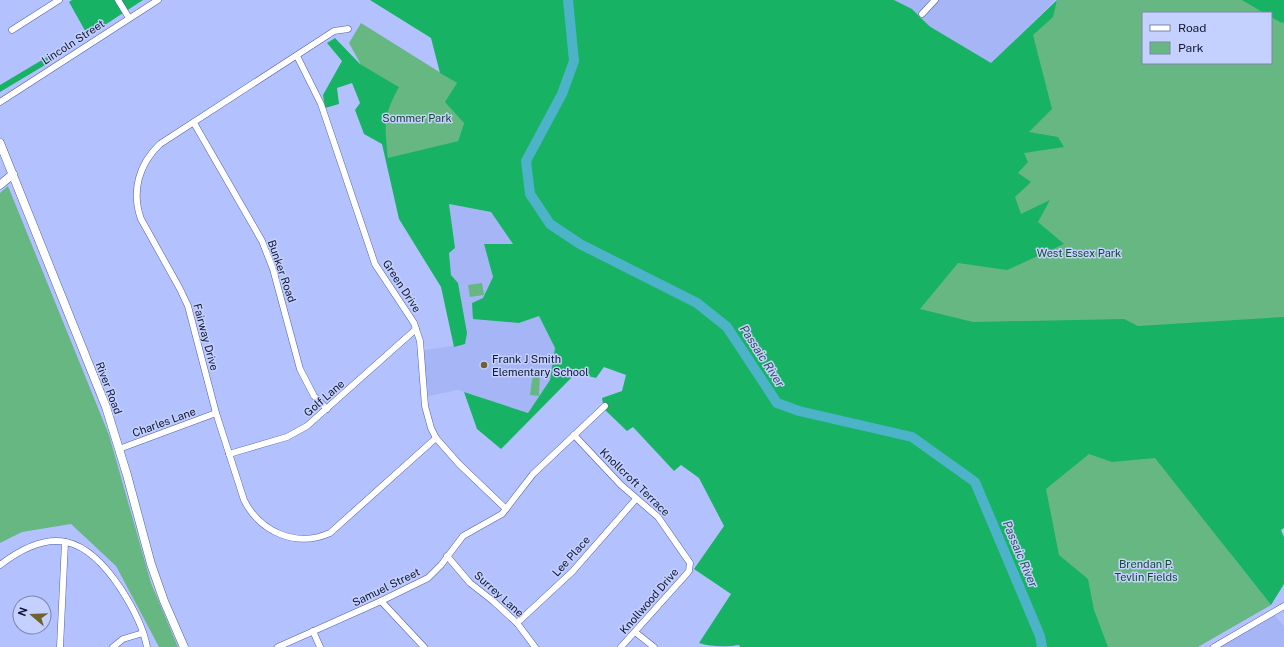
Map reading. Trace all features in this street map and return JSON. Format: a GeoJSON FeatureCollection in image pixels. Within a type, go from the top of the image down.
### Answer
{"type":"FeatureCollection","features":[{"type":"Feature","properties":{"kind":"street"},"geometry":{"type":"LineString","coordinates":[[12,30],[59,0]]}},
{"type":"Feature","properties":{"kind":"street"},"geometry":{"type":"LineString","coordinates":[[118,0],[129,18]]}},
{"type":"Feature","properties":{"kind":"street","name":"Lincoln Street"},"geometry":{"type":"LineString","coordinates":[[0,102],[158,0]]}},
{"type":"Feature","properties":{"kind":"street"},"geometry":{"type":"LineString","coordinates":[[922,14],[935,0]]}},
{"type":"Feature","properties":{"kind":"street","name":"Fairway Drive"},"geometry":{"type":"LineString","coordinates":[[348,29],[334,31],[160,144],[148,158],[139,178],[136,202],[141,219],[188,306],[216,413],[244,500],[256,519],[264,526],[278,534],[308,539],[323,536],[336,529],[436,438]]}},
{"type":"Feature","properties":{"kind":"street","name":"Green Drive"},"geometry":{"type":"LineString","coordinates":[[297,56],[321,104],[375,264],[407,310],[416,328],[422,362],[426,412],[436,438],[459,464],[506,509]]}},
{"type":"Feature","properties":{"kind":"street","name":"Bunker Road"},"geometry":{"type":"LineString","coordinates":[[194,122],[262,241],[273,269],[302,375],[314,396],[327,409]]}},
{"type":"Feature","properties":{"kind":"street","name":"River Road"},"geometry":{"type":"LineString","coordinates":[[0,142],[106,407],[119,448],[151,564],[164,601],[184,647]]}},
{"type":"Feature","properties":{"kind":"street"},"geometry":{"type":"LineString","coordinates":[[0,185],[13,174]]}},
{"type":"Feature","properties":{"kind":"street","name":"Golf Lane"},"geometry":{"type":"LineString","coordinates":[[229,454],[287,437],[307,426],[416,328]]}},
{"type":"Feature","properties":{"kind":"street","name":"Samuel Street"},"geometry":{"type":"LineString","coordinates":[[278,647],[381,601],[428,578],[463,536],[493,520],[506,509],[520,488],[533,474],[605,406]]}},
{"type":"Feature","properties":{"kind":"street","name":"Charles Lane"},"geometry":{"type":"LineString","coordinates":[[119,448],[216,413]]}},
{"type":"Feature","properties":{"kind":"street","name":"Knollcroft Terrace"},"geometry":{"type":"LineString","coordinates":[[574,435],[607,472],[658,517],[668,529],[690,563],[690,566]]}},
{"type":"Feature","properties":{"kind":"street","name":"Lee Place"},"geometry":{"type":"LineString","coordinates":[[517,623],[572,572],[636,498]]}},
{"type":"Feature","properties":{"kind":"street"},"geometry":{"type":"LineString","coordinates":[[0,564],[22,549],[34,544],[48,541],[65,542],[89,552],[105,566],[131,606],[143,633],[147,647]]}},
{"type":"Feature","properties":{"kind":"street"},"geometry":{"type":"LineString","coordinates":[[60,647],[65,542]]}},
{"type":"Feature","properties":{"kind":"street","name":"Surrey Lane"},"geometry":{"type":"LineString","coordinates":[[447,556],[470,583],[517,623],[536,647]]}},
{"type":"Feature","properties":{"kind":"street","name":"Knollwood Drive"},"geometry":{"type":"LineString","coordinates":[[621,647],[683,578],[690,566]]}},
{"type":"Feature","properties":{"kind":"street"},"geometry":{"type":"LineString","coordinates":[[381,601],[424,647]]}},
{"type":"Feature","properties":{"kind":"street"},"geometry":{"type":"LineString","coordinates":[[1214,647],[1284,606]]}},
{"type":"Feature","properties":{"kind":"street"},"geometry":{"type":"LineString","coordinates":[[312,631],[320,647]]}},
{"type":"Feature","properties":{"kind":"street"},"geometry":{"type":"LineString","coordinates":[[636,632],[654,647]]}},
{"type":"Feature","properties":{"kind":"street"},"geometry":{"type":"LineString","coordinates":[[113,647],[123,639],[143,633]]}},
{"type":"Feature","properties":{"kind":"shaded area"},"geometry":{"type":"Polygon","coordinates":[[[894,0],[1055,0],[991,64],[929,26],[912,9],[894,0]]]}},
{"type":"Feature","properties":{"kind":"shaded area"},"geometry":{"type":"Polygon","coordinates":[[[449,204],[491,212],[513,244],[484,244],[493,277],[483,298],[519,323],[539,316],[555,348],[550,380],[528,413],[458,390],[429,396],[425,371],[425,350],[464,344],[458,283],[451,275],[449,253],[455,248],[449,204]]]}},
{"type":"Feature","properties":{"kind":"shaded area"},"geometry":{"type":"Polygon","coordinates":[[[1273,613],[1284,626],[1284,647],[1215,647],[1273,613]]]}},
{"type":"Feature","properties":{"kind":"green space"},"geometry":{"type":"Polygon","coordinates":[[[72,0],[143,0],[88,36],[69,2],[72,0]]]}},
{"type":"Feature","properties":{"kind":"green space"},"geometry":{"type":"Polygon","coordinates":[[[370,0],[894,0],[912,9],[929,26],[991,63],[1057,0],[1053,17],[1033,35],[1052,109],[1029,132],[1058,137],[1064,147],[1024,153],[1028,162],[1018,173],[1031,182],[1015,197],[1021,214],[1050,200],[1038,222],[1064,244],[1007,270],[958,263],[920,309],[973,322],[1124,319],[1138,326],[1284,317],[1284,528],[1281,530],[1284,537],[1284,584],[1271,605],[1155,458],[1112,462],[1089,454],[1046,489],[1059,555],[1088,579],[1094,610],[1108,647],[740,647],[739,645],[719,646],[699,643],[731,594],[694,569],[724,526],[699,478],[681,465],[674,471],[633,427],[627,431],[604,409],[602,398],[622,391],[626,375],[604,367],[596,378],[576,373],[501,449],[477,429],[464,392],[528,413],[550,380],[555,348],[539,316],[519,323],[473,319],[472,303],[483,298],[493,277],[484,244],[513,244],[491,212],[449,204],[455,248],[449,253],[451,275],[458,283],[467,333],[465,344],[454,347],[441,287],[399,219],[382,144],[364,134],[355,110],[360,103],[352,83],[337,88],[339,104],[325,108],[323,95],[342,61],[327,43],[335,38],[360,64],[399,87],[387,114],[386,137],[388,158],[458,141],[464,123],[445,102],[457,83],[440,73],[431,38],[370,0]]]}},
{"type":"Feature","properties":{"kind":"green space","name":"West Essex Park"},"geometry":{"type":"Polygon","coordinates":[[[1057,0],[1284,0],[1284,516],[1230,553],[1271,605],[1198,647],[1061,647],[540,150],[915,13],[985,76],[1055,6],[1057,0]]]}},
{"type":"Feature","properties":{"kind":"green space"},"geometry":{"type":"Polygon","coordinates":[[[1242,0],[1284,0],[1284,22],[1282,23],[1272,18],[1272,12],[1262,12],[1242,0]]]}},
{"type":"Feature","properties":{"kind":"green space","name":"Sommer Park"},"geometry":{"type":"Polygon","coordinates":[[[361,23],[457,83],[464,123],[458,141],[388,159],[383,116],[397,86],[361,65],[349,43],[361,23]]]}},
{"type":"Feature","properties":{"kind":"green space"},"geometry":{"type":"Polygon","coordinates":[[[47,57],[50,62],[0,92],[0,85],[47,57]]]}},
{"type":"Feature","properties":{"kind":"green space"},"geometry":{"type":"Polygon","coordinates":[[[8,186],[109,435],[151,583],[178,647],[159,647],[116,566],[71,524],[22,532],[0,543],[0,193],[8,186]]]}},
{"type":"Feature","properties":{"kind":"green space"},"geometry":{"type":"Polygon","coordinates":[[[482,283],[484,295],[470,297],[468,285],[482,283]]]}},
{"type":"Feature","properties":{"kind":"green space"},"geometry":{"type":"Polygon","coordinates":[[[534,373],[540,373],[539,396],[530,395],[534,373]]]}},
{"type":"Feature","properties":{"kind":"waterway","name":"Passaic River"},"geometry":{"type":"LineString","coordinates":[[568,0],[574,61],[562,94],[526,161],[530,194],[550,224],[580,244],[697,303],[727,327],[777,403],[799,411],[912,437],[975,482],[1040,636],[1042,647]]}},
{"type":"Feature","properties":{"kind":"place","name":"Frank J Smith Elementary School"},"geometry":{"type":"Point","coordinates":[484,365]}},
{"type":"Feature","properties":{"kind":"park label","name":"Brendan P. Tevlin Fields"},"geometry":{"type":"Point","coordinates":[1146,570]}}]}
